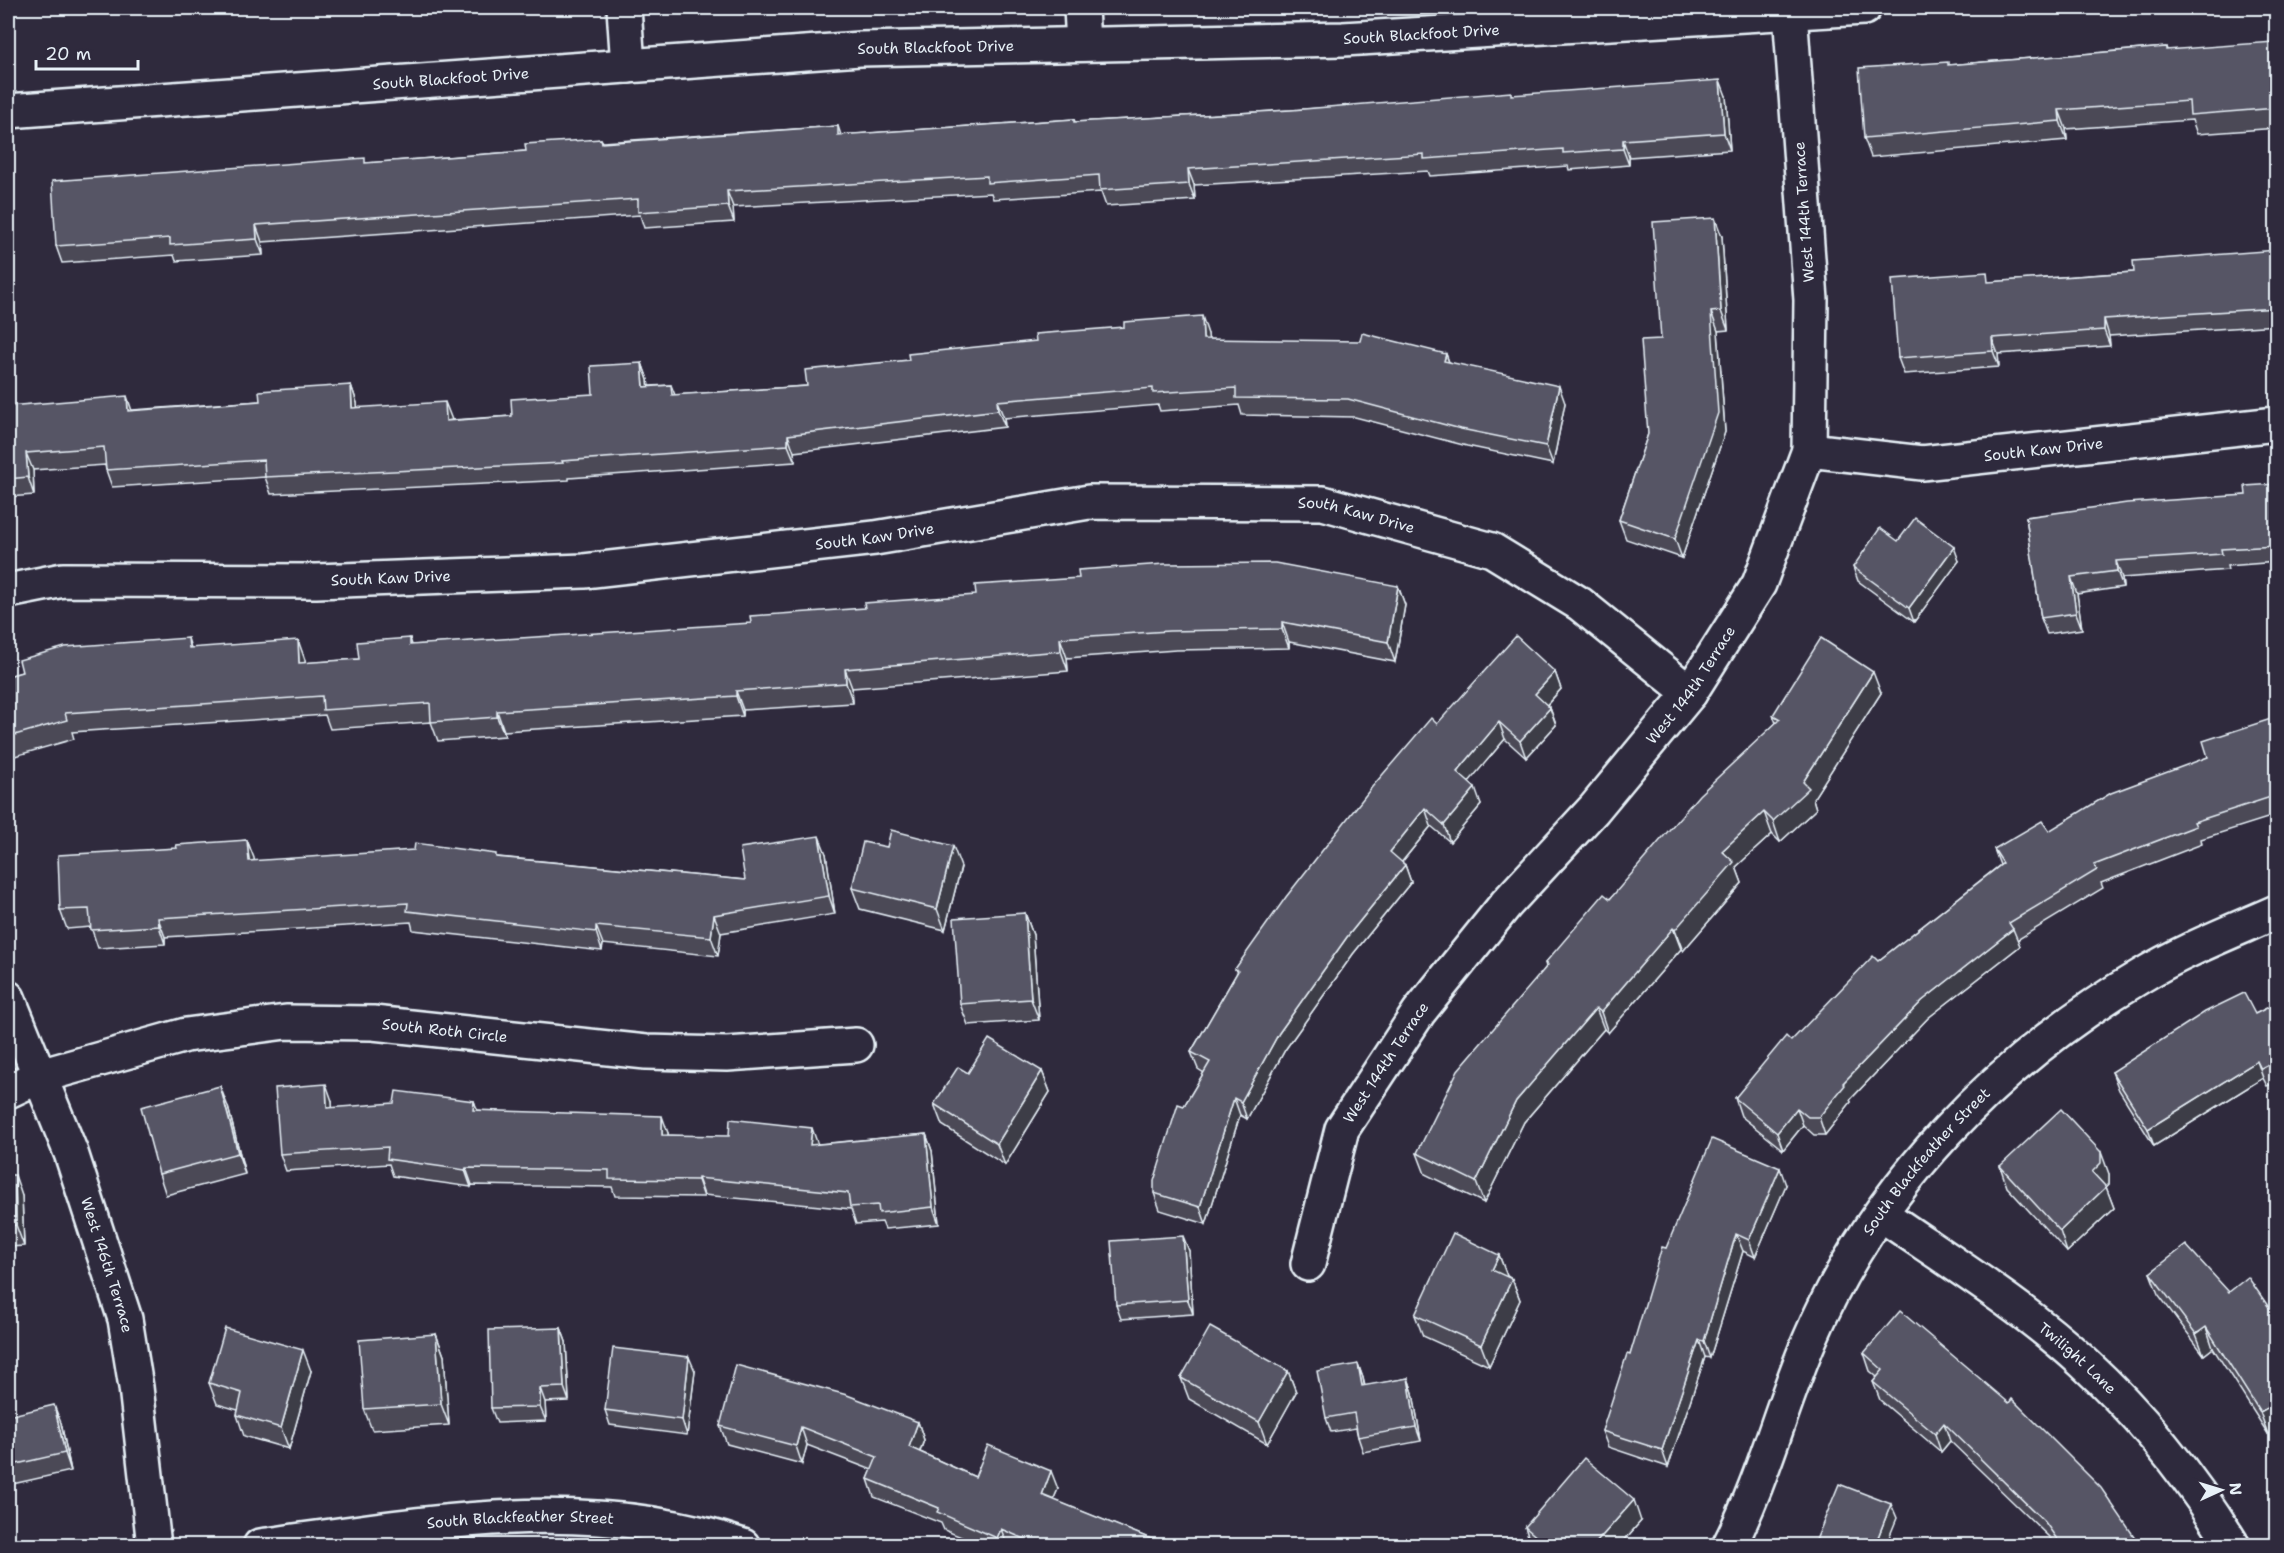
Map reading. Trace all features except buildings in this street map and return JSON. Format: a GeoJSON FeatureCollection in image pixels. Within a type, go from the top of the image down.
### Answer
{"type":"FeatureCollection","features":[{"type":"Feature","properties":{"kind":"street"},"geometry":{"type":"LineString","coordinates":[[624,8],[628,66]]}},
{"type":"Feature","properties":{"kind":"street"},"geometry":{"type":"LineString","coordinates":[[1081,8],[1083,44]]}},
{"type":"Feature","properties":{"kind":"street","name":"South Blackfoot Drive"},"geometry":{"type":"LineString","coordinates":[[8,111],[860,49],[1343,39],[1864,8]]}},
{"type":"Feature","properties":{"kind":"street","name":"West 144th Terrace"},"geometry":{"type":"LineString","coordinates":[[1308,1264],[1342,1129],[1419,1012],[1506,904],[1594,810],[1690,693],[1759,584],[1809,450],[1811,300],[1790,12]]}},
{"type":"Feature","properties":{"kind":"street","name":"South Kaw Drive"},"geometry":{"type":"LineString","coordinates":[[1809,450],[1922,464],[2277,424]]}},
{"type":"Feature","properties":{"kind":"street","name":"South Kaw Drive"},"geometry":{"type":"LineString","coordinates":[[8,591],[63,580],[316,581],[584,571],[875,538],[1089,502],[1323,503],[1492,550],[1580,604],[1690,693]]}},
{"type":"Feature","properties":{"kind":"street","name":"South Blackfeather Street"},"geometry":{"type":"LineString","coordinates":[[1729,1545],[1810,1338],[1840,1279],[1881,1214],[1920,1161],[1964,1112],[2021,1060],[2087,1010],[2143,975],[2201,944],[2277,912]]}},
{"type":"Feature","properties":{"kind":"street","name":"West 146th Terrace"},"geometry":{"type":"LineString","coordinates":[[8,998],[71,1153],[125,1319],[136,1387],[154,1545]]}},
{"type":"Feature","properties":{"kind":"street","name":"South Roth Circle"},"geometry":{"type":"LineString","coordinates":[[8,1091],[40,1076],[186,1035],[286,1022],[373,1023],[646,1052],[727,1054],[856,1045]]}},
{"type":"Feature","properties":{"kind":"street","name":"Twilight Lane"},"geometry":{"type":"LineString","coordinates":[[1881,1214],[2032,1320],[2082,1361],[2130,1407],[2172,1457],[2233,1545]]}},
{"type":"Feature","properties":{"kind":"street","name":"South Blackfeather Street"},"geometry":{"type":"LineString","coordinates":[[260,1545],[439,1521],[516,1514],[579,1516],[648,1523],[716,1536],[743,1545]]}}]}
